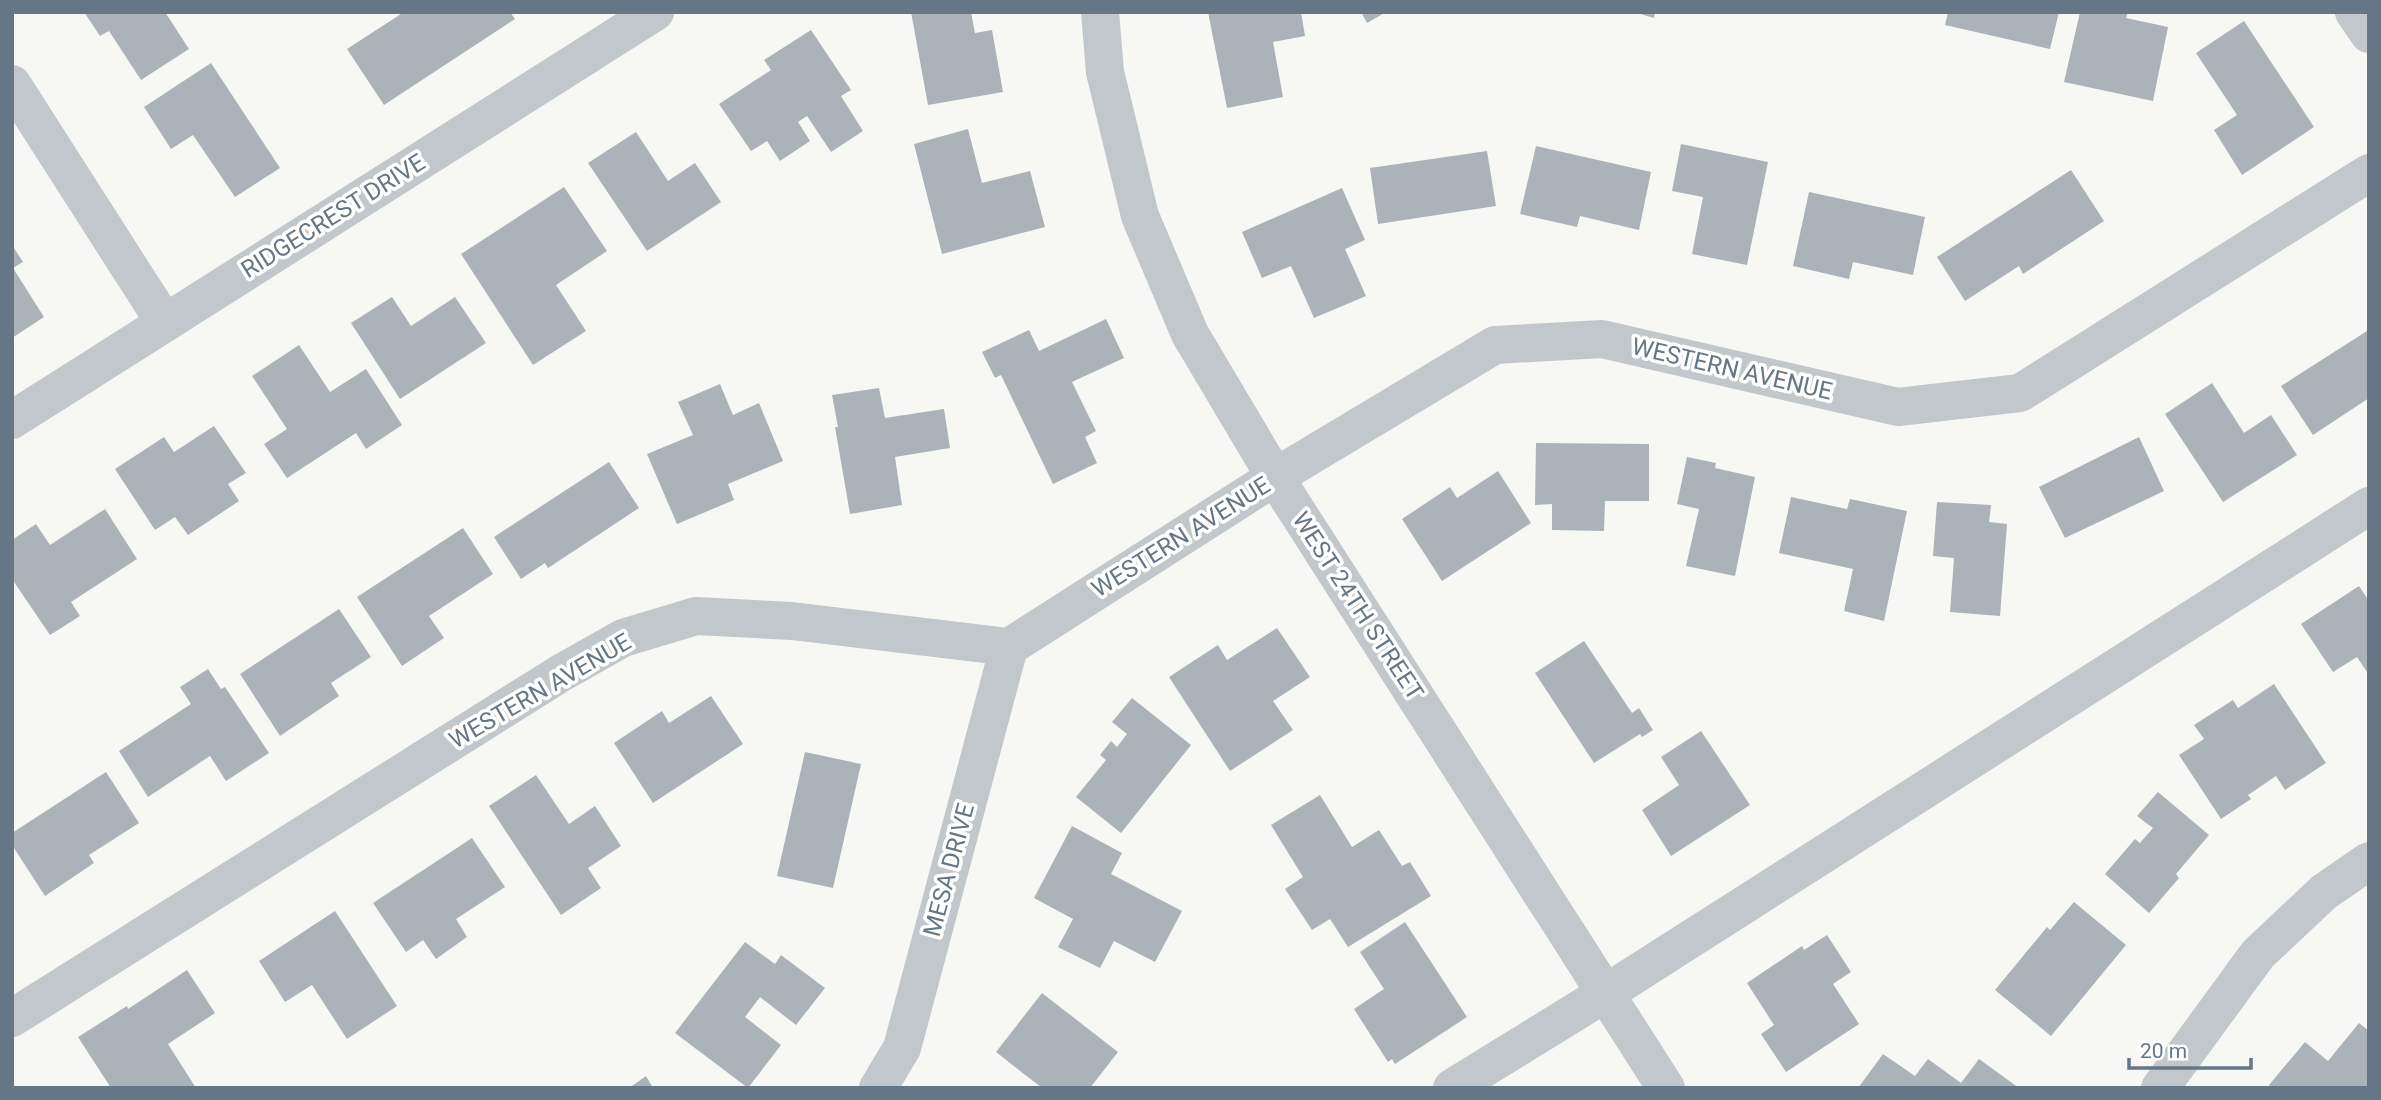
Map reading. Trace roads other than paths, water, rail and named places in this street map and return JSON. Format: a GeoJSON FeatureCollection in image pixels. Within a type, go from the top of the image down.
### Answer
{"type":"FeatureCollection","features":[{"type":"Feature","properties":{"kind":"street","name":"WEST 24TH STREET"},"geometry":{"type":"LineString","coordinates":[[1100,12],[1105,72],[1140,216],[1189,334],[1275,477],[1666,1088]]}},
{"type":"Feature","properties":{"kind":"street"},"geometry":{"type":"LineString","coordinates":[[2354,12],[2369,34]]}},
{"type":"Feature","properties":{"kind":"street","name":"RIDGECREST DRIVE"},"geometry":{"type":"LineString","coordinates":[[12,420],[630,19]]}},
{"type":"Feature","properties":{"kind":"street"},"geometry":{"type":"LineString","coordinates":[[12,85],[165,323]]}},
{"type":"Feature","properties":{"kind":"street","name":"WESTERN AVENUE"},"geometry":{"type":"LineString","coordinates":[[12,1018],[561,673],[623,638],[696,616],[792,621],[1009,647],[1275,477],[1495,345],[1602,339],[1898,407],[2020,393],[2369,173]]}},
{"type":"Feature","properties":{"kind":"street"},"geometry":{"type":"LineString","coordinates":[[1452,1088],[1606,993],[2369,506]]}},
{"type":"Feature","properties":{"kind":"street","name":"MESA DRIVE"},"geometry":{"type":"LineString","coordinates":[[878,1088],[902,1048],[1009,647]]}},
{"type":"Feature","properties":{"kind":"street"},"geometry":{"type":"LineString","coordinates":[[2160,1088],[2258,954],[2325,892],[2369,861]]}}]}
